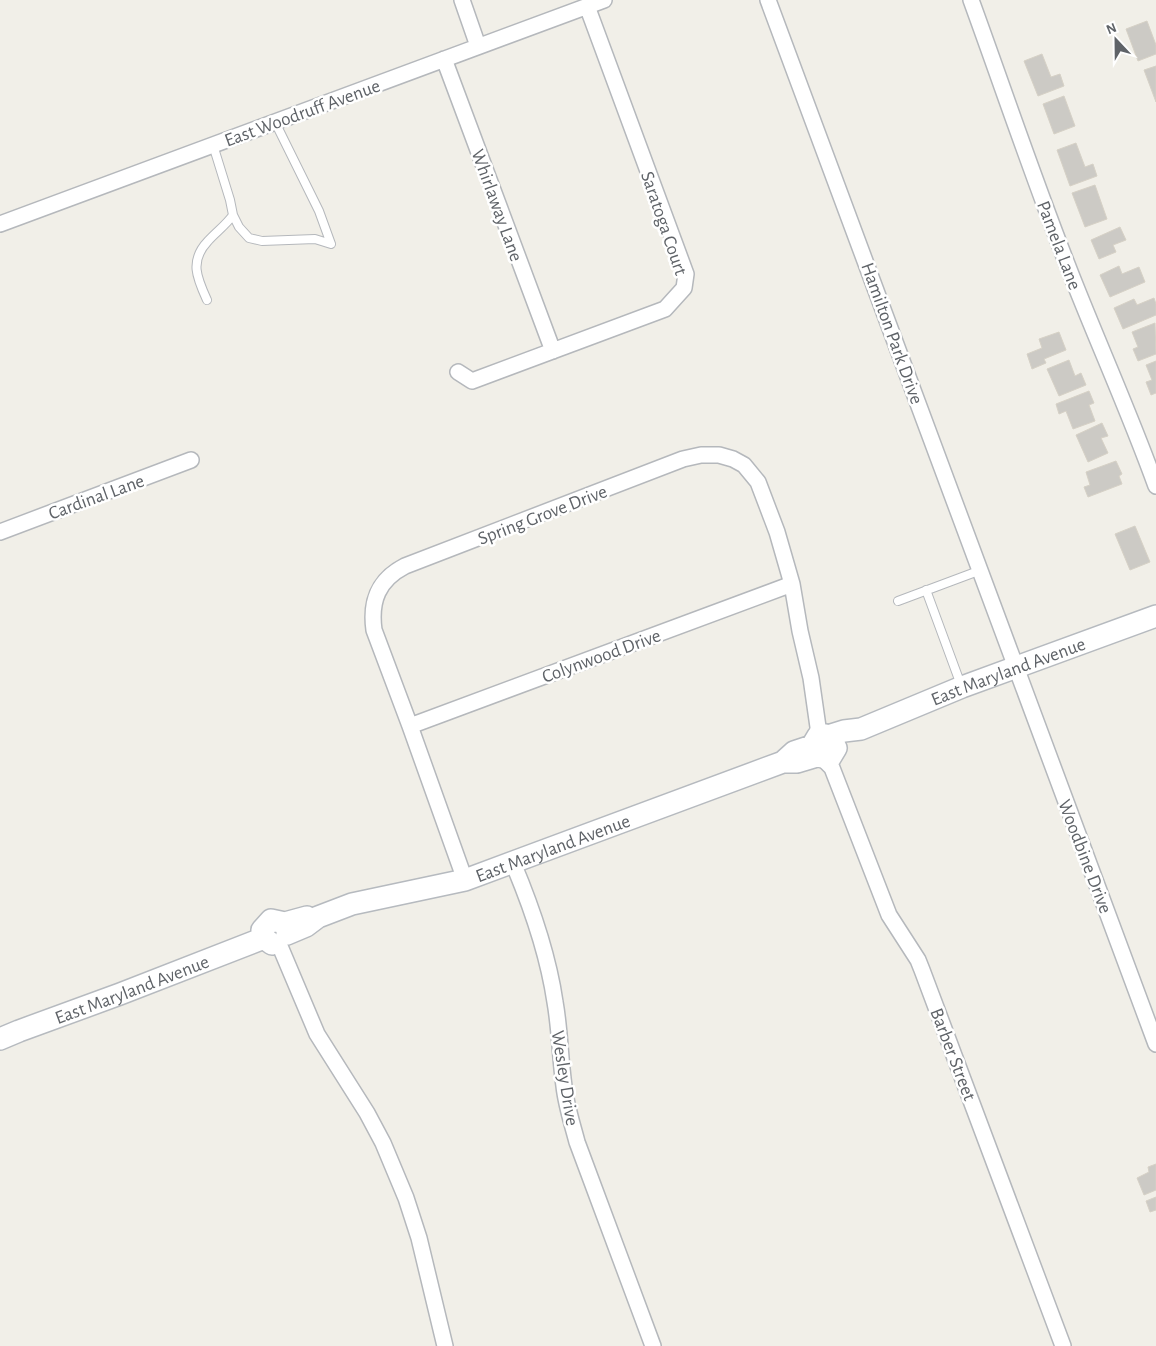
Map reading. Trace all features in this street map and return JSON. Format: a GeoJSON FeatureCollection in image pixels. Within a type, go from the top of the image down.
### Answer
{"type":"FeatureCollection","features":[{"type":"Feature","properties":{"kind":"street"},"geometry":{"type":"LineString","coordinates":[[462,0],[478,46]]}},
{"type":"Feature","properties":{"kind":"street","name":"East Woodruff Avenue"},"geometry":{"type":"LineString","coordinates":[[0,224],[604,0]]}},
{"type":"Feature","properties":{"kind":"street","name":"Hamilton Park Drive"},"geometry":{"type":"LineString","coordinates":[[768,0],[1017,667]]}},
{"type":"Feature","properties":{"kind":"street","name":"Pamela Lane"},"geometry":{"type":"LineString","coordinates":[[971,0],[1049,217],[1156,486]]}},
{"type":"Feature","properties":{"kind":"street","name":"Saratoga Court"},"geometry":{"type":"LineString","coordinates":[[458,372],[472,381],[666,309],[684,288],[686,274],[587,6]]}},
{"type":"Feature","properties":{"kind":"street","name":"Whirlaway Lane"},"geometry":{"type":"LineString","coordinates":[[444,59],[552,351]]}},
{"type":"Feature","properties":{"kind":"street","name":"Spring Grove Drive"},"geometry":{"type":"LineString","coordinates":[[465,880],[374,630],[372,616],[374,601],[380,588],[389,577],[405,566],[683,459],[701,455],[733,459],[744,465],[758,482],[792,584],[824,746]]}},
{"type":"Feature","properties":{"kind":"street","name":"Cardinal Lane"},"geometry":{"type":"LineString","coordinates":[[0,532],[191,460]]}},
{"type":"Feature","properties":{"kind":"street","name":"Colynwood Drive"},"geometry":{"type":"LineString","coordinates":[[410,726],[792,584]]}},
{"type":"Feature","properties":{"kind":"street","name":"East Maryland Avenue"},"geometry":{"type":"LineString","coordinates":[[0,1039],[19,1030],[306,926],[318,917],[352,904],[465,880],[783,762],[797,762],[824,746],[855,737],[861,729],[962,687],[1156,616]]}},
{"type":"Feature","properties":{"kind":"street","name":"Woodbine Drive"},"geometry":{"type":"LineString","coordinates":[[1017,667],[1057,781],[1156,1044]]}},
{"type":"Feature","properties":{"kind":"street","name":"Barber Street"},"geometry":{"type":"LineString","coordinates":[[824,746],[889,915],[918,960],[922,970],[1063,1346]]}},
{"type":"Feature","properties":{"kind":"street","name":"Wesley Drive"},"geometry":{"type":"LineString","coordinates":[[513,863],[535,920],[549,968],[556,1004],[564,1086],[577,1142],[653,1346]]}},
{"type":"Feature","properties":{"kind":"street"},"geometry":{"type":"LineString","coordinates":[[279,935],[317,1034],[384,1143],[406,1198],[422,1246],[445,1346]]}},
{"type":"Feature","properties":{"kind":"lane"},"geometry":{"type":"LineString","coordinates":[[213,145],[233,215],[239,227],[249,238],[262,240],[315,239],[331,244],[319,211],[275,122]]}},
{"type":"Feature","properties":{"kind":"lane"},"geometry":{"type":"LineString","coordinates":[[206,300],[197,279],[196,262],[199,252],[228,223],[233,215]]}},
{"type":"Feature","properties":{"kind":"lane"},"geometry":{"type":"LineString","coordinates":[[898,600],[981,570]]}},
{"type":"Feature","properties":{"kind":"lane"},"geometry":{"type":"LineString","coordinates":[[926,590],[962,687]]}},
{"type":"Feature","properties":{"kind":"building"},"geometry":{"type":"Polygon","coordinates":[[[1147,21],[1156,45],[1156,54],[1138,61],[1126,29],[1147,21]]]}},
{"type":"Feature","properties":{"kind":"building"},"geometry":{"type":"Polygon","coordinates":[[[1042,54],[1051,77],[1060,74],[1064,86],[1038,96],[1024,61],[1042,54]]]}},
{"type":"Feature","properties":{"kind":"building"},"geometry":{"type":"Polygon","coordinates":[[[1156,66],[1156,102],[1144,70],[1156,66]]]}},
{"type":"Feature","properties":{"kind":"building"},"geometry":{"type":"Polygon","coordinates":[[[1064,96],[1075,126],[1054,134],[1043,104],[1064,96]]]}},
{"type":"Feature","properties":{"kind":"building"},"geometry":{"type":"Polygon","coordinates":[[[1076,143],[1085,167],[1093,164],[1097,176],[1070,186],[1057,150],[1076,143]]]}},
{"type":"Feature","properties":{"kind":"building"},"geometry":{"type":"Polygon","coordinates":[[[1095,185],[1107,219],[1085,227],[1072,193],[1095,185]]]}},
{"type":"Feature","properties":{"kind":"building"},"geometry":{"type":"Polygon","coordinates":[[[1120,227],[1126,240],[1113,245],[1116,252],[1099,259],[1091,240],[1120,227]]]}},
{"type":"Feature","properties":{"kind":"building"},"geometry":{"type":"Polygon","coordinates":[[[1119,266],[1122,274],[1139,267],[1145,282],[1110,297],[1100,275],[1119,266]]]}},
{"type":"Feature","properties":{"kind":"building"},"geometry":{"type":"Polygon","coordinates":[[[1154,298],[1156,315],[1123,329],[1114,308],[1134,299],[1137,305],[1154,298]]]}},
{"type":"Feature","properties":{"kind":"building"},"geometry":{"type":"Polygon","coordinates":[[[1155,323],[1156,354],[1138,361],[1133,349],[1138,347],[1132,332],[1155,323]]]}},
{"type":"Feature","properties":{"kind":"building"},"geometry":{"type":"Polygon","coordinates":[[[1059,332],[1066,350],[1044,359],[1046,363],[1032,369],[1027,354],[1042,348],[1039,339],[1059,332]]]}},
{"type":"Feature","properties":{"kind":"building"},"geometry":{"type":"Polygon","coordinates":[[[1069,360],[1075,376],[1081,373],[1086,385],[1059,396],[1047,369],[1069,360]]]}},
{"type":"Feature","properties":{"kind":"building"},"geometry":{"type":"Polygon","coordinates":[[[1156,361],[1156,393],[1151,395],[1146,382],[1152,380],[1146,365],[1156,361]]]}},
{"type":"Feature","properties":{"kind":"building"},"geometry":{"type":"Polygon","coordinates":[[[1089,391],[1094,403],[1089,405],[1095,421],[1073,429],[1066,411],[1059,414],[1056,404],[1089,391]]]}},
{"type":"Feature","properties":{"kind":"building"},"geometry":{"type":"Polygon","coordinates":[[[1102,423],[1108,436],[1101,438],[1108,453],[1088,462],[1076,435],[1102,423]]]}},
{"type":"Feature","properties":{"kind":"building"},"geometry":{"type":"Polygon","coordinates":[[[1116,461],[1122,474],[1119,476],[1122,484],[1088,497],[1084,487],[1090,485],[1086,472],[1116,461]]]}},
{"type":"Feature","properties":{"kind":"building"},"geometry":{"type":"Polygon","coordinates":[[[1135,526],[1150,562],[1130,570],[1115,534],[1135,526]]]}},
{"type":"Feature","properties":{"kind":"building"},"geometry":{"type":"Polygon","coordinates":[[[1156,1164],[1156,1190],[1144,1195],[1137,1178],[1149,1172],[1148,1167],[1156,1164]]]}},
{"type":"Feature","properties":{"kind":"building"},"geometry":{"type":"Polygon","coordinates":[[[1156,1197],[1156,1210],[1150,1212],[1146,1201],[1156,1197]]]}}]}
